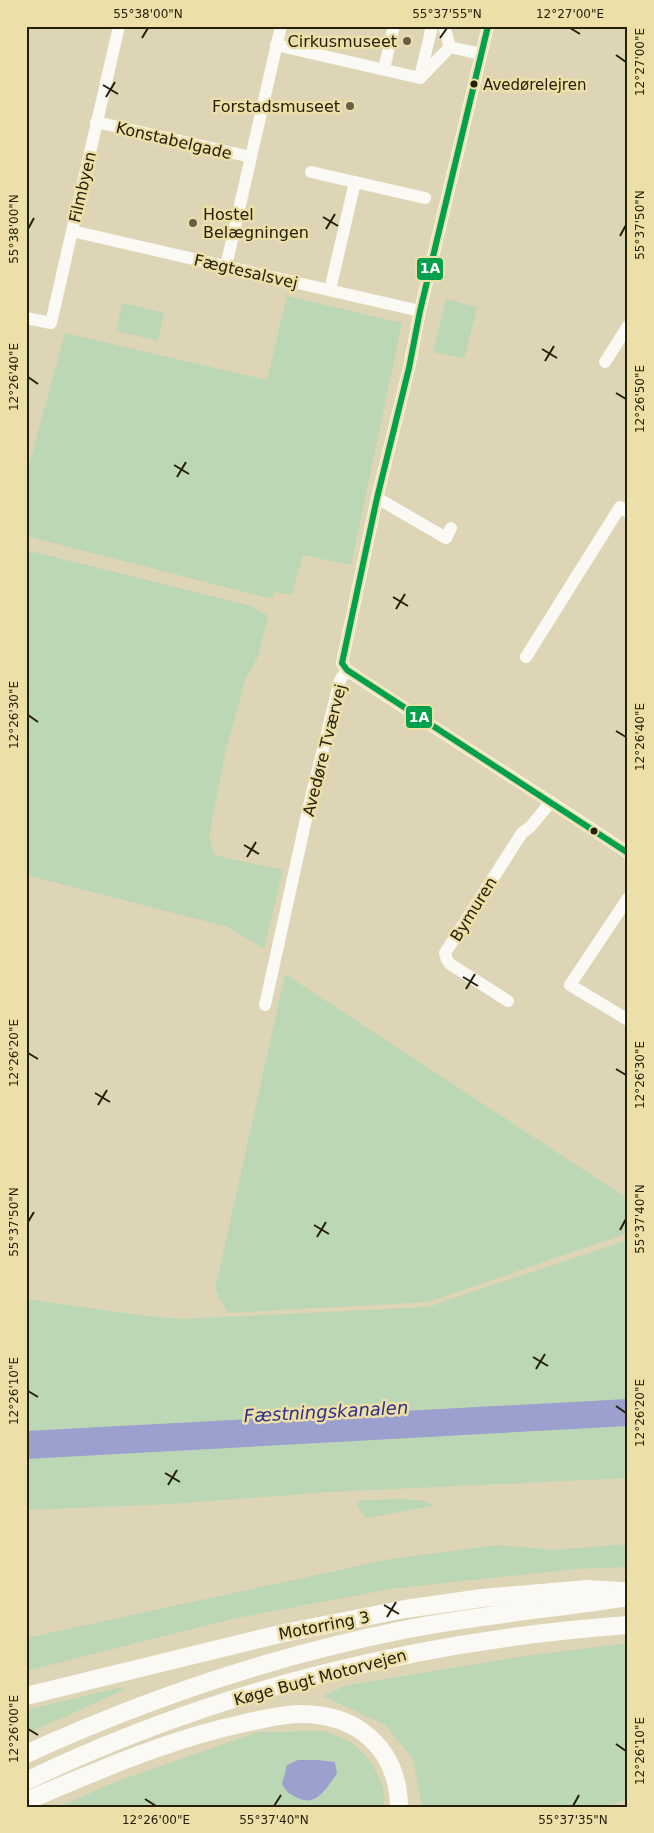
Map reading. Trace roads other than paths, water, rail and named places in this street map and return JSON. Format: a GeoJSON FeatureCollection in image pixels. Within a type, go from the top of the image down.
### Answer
{"type":"FeatureCollection","features":[{"type":"Feature","properties":{"kind":"highway","name":"Motorring 3"},"geometry":{"type":"LineString","coordinates":[[26,1696],[284,1632],[405,1609],[482,1598],[587,1588],[628,1591]]}},
{"type":"Feature","properties":{"kind":"highway","name":"Køge Bugt Motorvejen"},"geometry":{"type":"LineString","coordinates":[[26,1754],[115,1716],[213,1681],[305,1653],[403,1630],[628,1597]]}},
{"type":"Feature","properties":{"kind":"highway","name":"Køge Bugt Motorvejen"},"geometry":{"type":"LineString","coordinates":[[26,1781],[121,1739],[221,1703],[310,1677],[418,1652],[502,1638],[580,1628],[628,1625]]}},
{"type":"Feature","properties":{"kind":"highway"},"geometry":{"type":"LineString","coordinates":[[26,1801],[87,1775],[172,1743],[220,1728],[267,1718],[300,1714],[324,1716],[343,1721],[365,1732],[383,1750],[393,1770],[399,1791],[399,1807]]}},
{"type":"Feature","properties":{"kind":"street","name":"Filmbyen"},"geometry":{"type":"LineString","coordinates":[[26,318],[51,323],[118,26]]}},
{"type":"Feature","properties":{"kind":"street"},"geometry":{"type":"LineString","coordinates":[[226,266],[281,26]]}},
{"type":"Feature","properties":{"kind":"street"},"geometry":{"type":"LineString","coordinates":[[384,70],[394,26]]}},
{"type":"Feature","properties":{"kind":"street"},"geometry":{"type":"LineString","coordinates":[[420,78],[432,26]]}},
{"type":"Feature","properties":{"kind":"street"},"geometry":{"type":"LineString","coordinates":[[444,26],[450,47]]}},
{"type":"Feature","properties":{"kind":"street","name":"Avedøre Tværvej"},"geometry":{"type":"LineString","coordinates":[[265,1005],[308,810],[340,680],[347,670],[342,663],[377,498],[488,26]]}},
{"type":"Feature","properties":{"kind":"street"},"geometry":{"type":"LineString","coordinates":[[276,45],[420,78]]}},
{"type":"Feature","properties":{"kind":"street"},"geometry":{"type":"LineString","coordinates":[[420,78],[450,47]]}},
{"type":"Feature","properties":{"kind":"street"},"geometry":{"type":"LineString","coordinates":[[450,47],[481,54]]}},
{"type":"Feature","properties":{"kind":"street","name":"Konstabelgade"},"geometry":{"type":"LineString","coordinates":[[96,122],[251,157]]}},
{"type":"Feature","properties":{"kind":"street"},"geometry":{"type":"LineString","coordinates":[[311,172],[424,198]]}},
{"type":"Feature","properties":{"kind":"street"},"geometry":{"type":"LineString","coordinates":[[330,290],[355,182]]}},
{"type":"Feature","properties":{"kind":"street","name":"Fægtesalsvej"},"geometry":{"type":"LineString","coordinates":[[72,231],[420,311]]}},
{"type":"Feature","properties":{"kind":"street"},"geometry":{"type":"LineString","coordinates":[[605,362],[628,326]]}},
{"type":"Feature","properties":{"kind":"street"},"geometry":{"type":"LineString","coordinates":[[377,498],[446,538],[451,528]]}},
{"type":"Feature","properties":{"kind":"street"},"geometry":{"type":"LineString","coordinates":[[526,657],[620,507],[628,512]]}},
{"type":"Feature","properties":{"kind":"street"},"geometry":{"type":"LineString","coordinates":[[347,670],[628,853]]}},
{"type":"Feature","properties":{"kind":"street","name":"Bymuren"},"geometry":{"type":"LineString","coordinates":[[508,1001],[450,964],[446,960],[445,953],[522,833],[530,827],[552,802]]}},
{"type":"Feature","properties":{"kind":"street"},"geometry":{"type":"LineString","coordinates":[[628,898],[570,985],[628,1020]]}},
{"type":"Feature","properties":{"kind":"water"},"geometry":{"type":"Polygon","coordinates":[[[628,1399],[628,1426],[26,1459],[26,1431],[628,1399]]]}},
{"type":"Feature","properties":{"kind":"water"},"geometry":{"type":"Polygon","coordinates":[[[298,1760],[335,1762],[337,1774],[322,1794],[312,1800],[300,1799],[294,1796],[282,1784],[287,1765],[298,1760]]]}},
{"type":"Feature","properties":{"kind":"place","name":"Cirkusmuseet"},"geometry":{"type":"Point","coordinates":[407,41]}},
{"type":"Feature","properties":{"kind":"place","name":"Avedørelejren"},"geometry":{"type":"Point","coordinates":[474,84]}},
{"type":"Feature","properties":{"kind":"place","name":"Forstadsmuseet"},"geometry":{"type":"Point","coordinates":[350,106]}},
{"type":"Feature","properties":{"kind":"place","name":"Hostel Belægningen"},"geometry":{"type":"Point","coordinates":[193,223]}},
{"type":"Feature","properties":{"kind":"water label","name":"Fæstningskanalen"},"geometry":{"type":"Point","coordinates":[326,1412]}}]}
